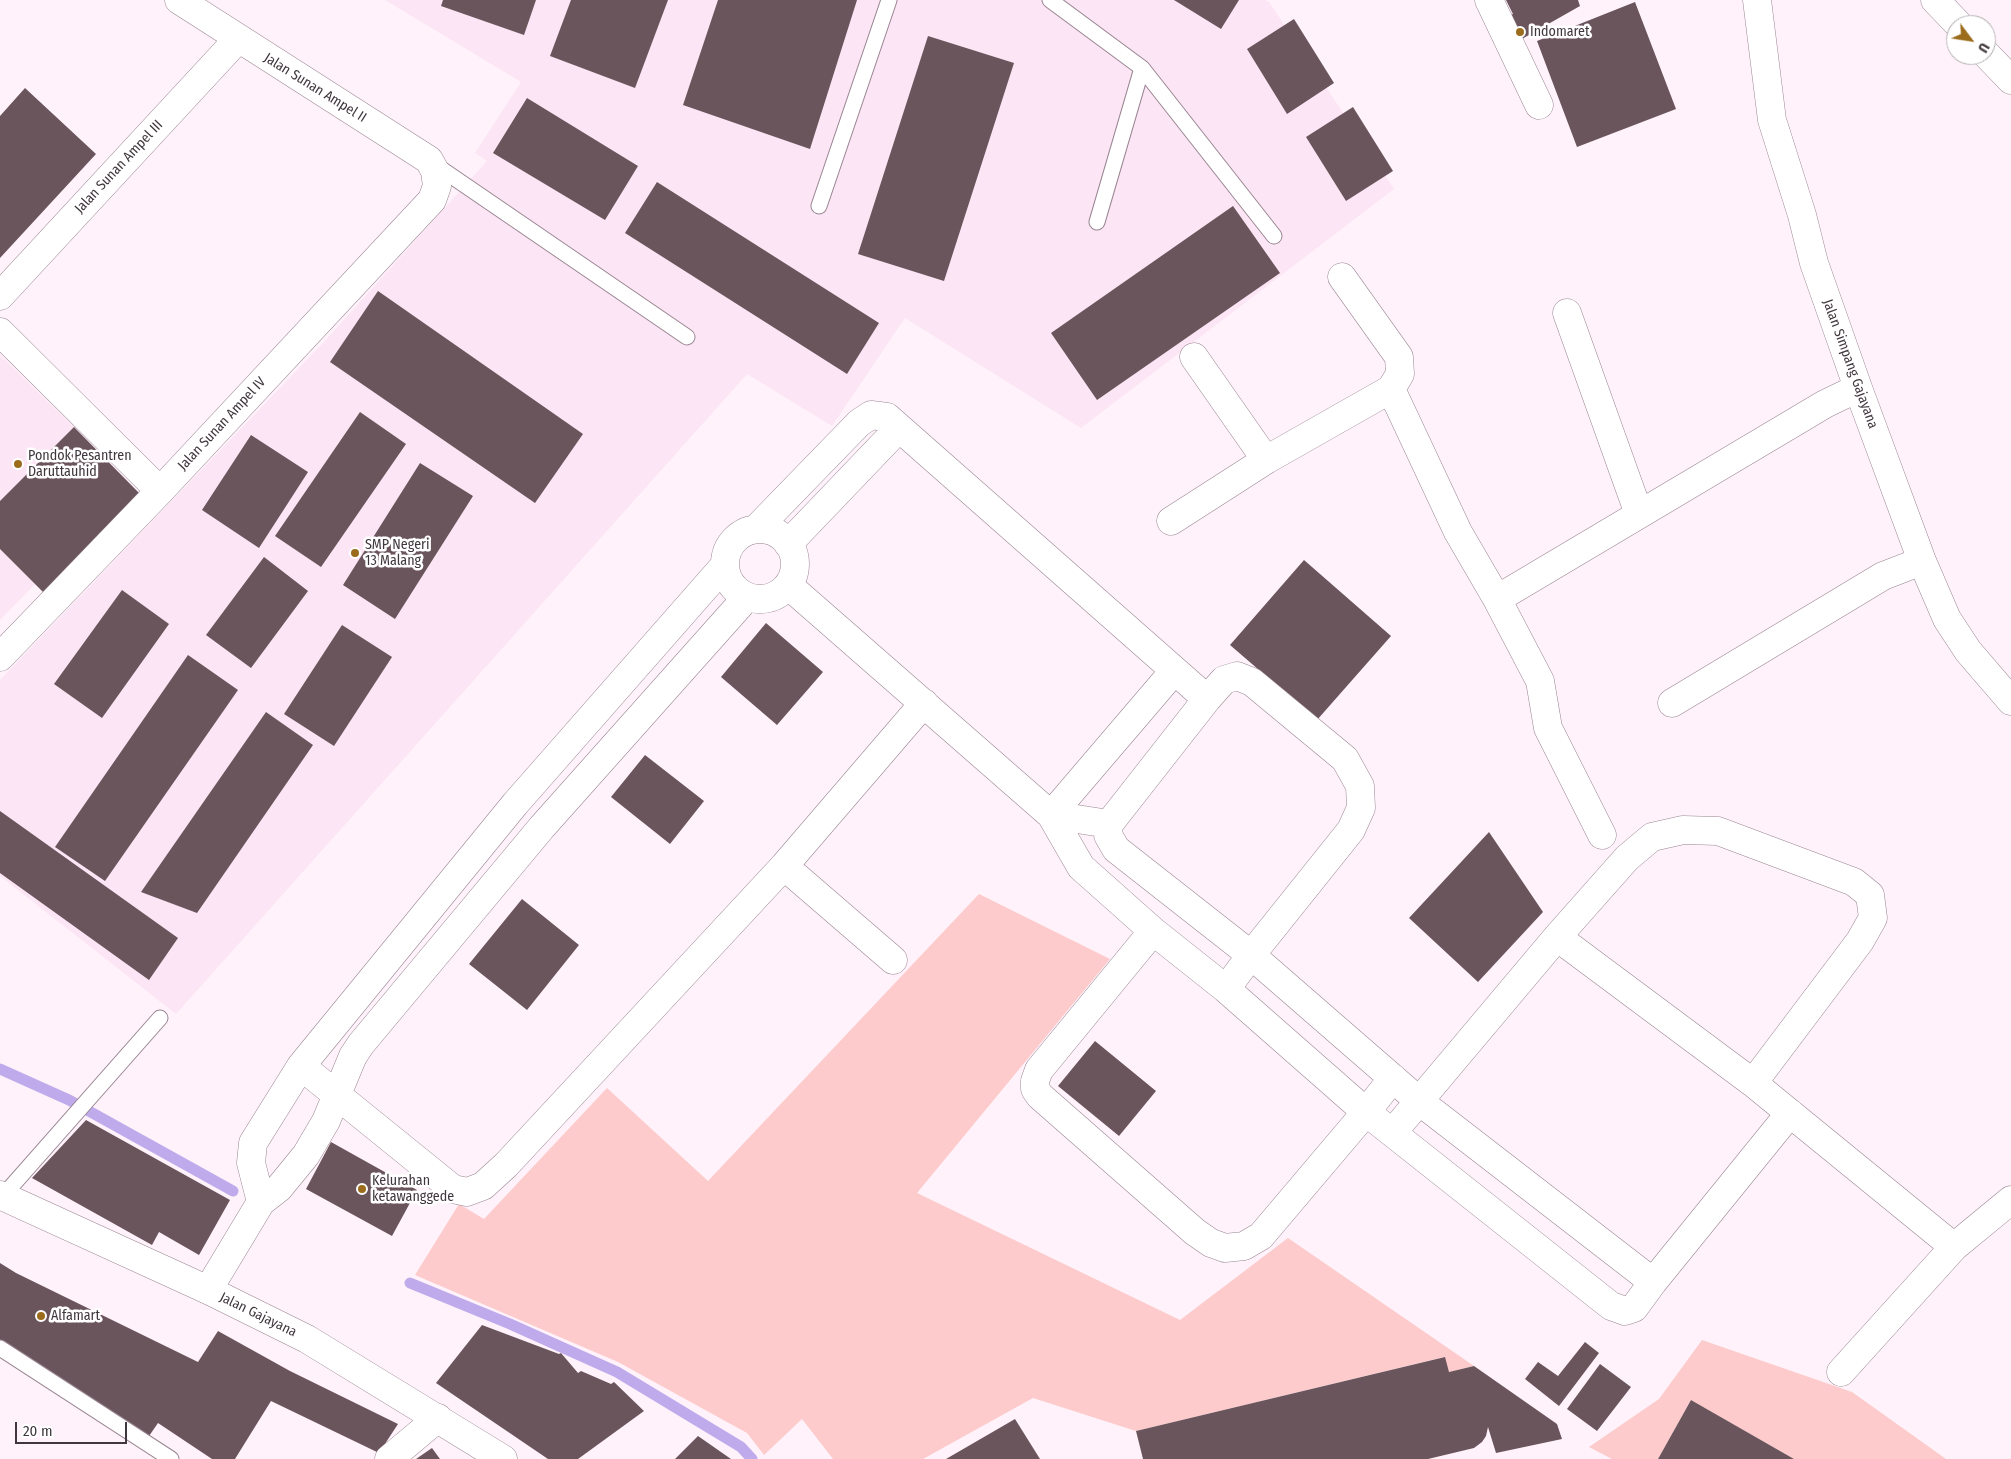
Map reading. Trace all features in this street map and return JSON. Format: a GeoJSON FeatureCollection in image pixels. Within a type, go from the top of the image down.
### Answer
{"type":"FeatureCollection","features":[{"type":"Feature","properties":{"kind":"street","name":"Jalan Sunan Ampel II"},"geometry":{"type":"LineString","coordinates":[[179,0],[429,160]]}},
{"type":"Feature","properties":{"kind":"street"},"geometry":{"type":"LineString","coordinates":[[1489,0],[1539,105]]}},
{"type":"Feature","properties":{"kind":"street","name":"Jalan Simpang Gajayana"},"geometry":{"type":"LineString","coordinates":[[1757,0],[1772,120],[1802,215],[1814,262],[1858,388],[1922,561],[1947,619],[1968,651],[2011,701]]}},
{"type":"Feature","properties":{"kind":"street"},"geometry":{"type":"LineString","coordinates":[[1935,0],[1949,15]]}},
{"type":"Feature","properties":{"kind":"street","name":"Jalan Sunan Ampel III"},"geometry":{"type":"LineString","coordinates":[[0,296],[238,39]]}},
{"type":"Feature","properties":{"kind":"street"},"geometry":{"type":"LineString","coordinates":[[1996,64],[2011,80]]}},
{"type":"Feature","properties":{"kind":"street","name":"Jalan Sunan Ampel IV"},"geometry":{"type":"LineString","coordinates":[[0,657],[160,491],[432,200],[437,186],[435,171],[429,160]]}},
{"type":"Feature","properties":{"kind":"street"},"geometry":{"type":"LineString","coordinates":[[1171,521],[1266,460],[1391,389],[1400,374],[1399,357],[1342,277]]}},
{"type":"Feature","properties":{"kind":"street"},"geometry":{"type":"LineString","coordinates":[[1567,313],[1640,514]]}},
{"type":"Feature","properties":{"kind":"street"},"geometry":{"type":"LineString","coordinates":[[0,332],[160,491]]}},
{"type":"Feature","properties":{"kind":"street"},"geometry":{"type":"LineString","coordinates":[[1194,357],[1266,460]]}},
{"type":"Feature","properties":{"kind":"street"},"geometry":{"type":"LineString","coordinates":[[1496,599],[1825,404],[1858,388]]}},
{"type":"Feature","properties":{"kind":"street"},"geometry":{"type":"LineString","coordinates":[[1391,389],[1458,532],[1540,681],[1548,728],[1602,835]]}},
{"type":"Feature","properties":{"kind":"street"},"geometry":{"type":"LineString","coordinates":[[756,529],[859,423],[872,415],[887,418],[1207,699]]}},
{"type":"Feature","properties":{"kind":"street"},"geometry":{"type":"LineString","coordinates":[[788,544],[899,428]]}},
{"type":"Feature","properties":{"kind":"street"},"geometry":{"type":"LineString","coordinates":[[756,529],[771,530],[783,538],[792,549],[795,563],[792,579],[788,585],[780,593],[769,599],[753,600],[739,594],[728,581],[724,566],[727,548],[740,535],[756,529]]}},
{"type":"Feature","properties":{"kind":"street"},"geometry":{"type":"LineString","coordinates":[[1672,703],[1883,576],[1922,561]]}},
{"type":"Feature","properties":{"kind":"street"},"geometry":{"type":"LineString","coordinates":[[261,1202],[251,1163],[253,1143],[302,1066],[514,804],[724,566]]}},
{"type":"Feature","properties":{"kind":"street"},"geometry":{"type":"LineString","coordinates":[[788,585],[1052,815],[1081,867],[1153,931],[1226,989],[1366,1112],[1611,1306],[1625,1311],[1634,1308],[1790,1112]]}},
{"type":"Feature","properties":{"kind":"street"},"geometry":{"type":"LineString","coordinates":[[208,1290],[261,1202],[279,1188],[306,1155],[326,1121],[353,1056],[361,1044],[542,827],[747,597]]}},
{"type":"Feature","properties":{"kind":"street"},"geometry":{"type":"LineString","coordinates":[[1052,815],[1174,671]]}},
{"type":"Feature","properties":{"kind":"street"},"geometry":{"type":"LineString","coordinates":[[1226,989],[1251,955],[1351,830],[1360,808],[1360,786],[1345,759],[1252,682],[1237,676],[1224,680],[1207,699],[1109,824],[1108,835],[1116,849],[1251,955],[1419,1100],[1653,1282]]}},
{"type":"Feature","properties":{"kind":"street"},"geometry":{"type":"LineString","coordinates":[[302,1066],[452,1189],[467,1192],[482,1186],[506,1165],[784,866],[924,704]]}},
{"type":"Feature","properties":{"kind":"street"},"geometry":{"type":"LineString","coordinates":[[514,804],[542,827]]}},
{"type":"Feature","properties":{"kind":"street"},"geometry":{"type":"LineString","coordinates":[[1052,815],[1109,824]]}},
{"type":"Feature","properties":{"kind":"street"},"geometry":{"type":"LineString","coordinates":[[1393,1132],[1557,937],[1627,858],[1652,837],[1682,830],[1718,831],[1854,882],[1870,895],[1873,918],[1860,941],[1753,1083]]}},
{"type":"Feature","properties":{"kind":"street"},"geometry":{"type":"LineString","coordinates":[[784,866],[893,960]]}},
{"type":"Feature","properties":{"kind":"street"},"geometry":{"type":"LineString","coordinates":[[1190,961],[1216,928]]}},
{"type":"Feature","properties":{"kind":"street"},"geometry":{"type":"LineString","coordinates":[[1153,931],[1039,1070],[1035,1081],[1035,1089],[1040,1096],[1194,1232],[1211,1244],[1225,1248],[1244,1246],[1261,1236],[1393,1078]]}},
{"type":"Feature","properties":{"kind":"street"},"geometry":{"type":"LineString","coordinates":[[1557,937],[1753,1083],[1954,1247]]}},
{"type":"Feature","properties":{"kind":"street","name":"Jalan Gajayana"},"geometry":{"type":"LineString","coordinates":[[2,1196],[208,1290],[307,1338],[503,1459]]}},
{"type":"Feature","properties":{"kind":"street"},"geometry":{"type":"LineString","coordinates":[[1841,1372],[1954,1247],[2011,1200]]}},
{"type":"Feature","properties":{"kind":"street"},"geometry":{"type":"LineString","coordinates":[[390,1459],[438,1418]]}},
{"type":"Feature","properties":{"kind":"lane"},"geometry":{"type":"LineString","coordinates":[[819,206],[889,0]]}},
{"type":"Feature","properties":{"kind":"lane"},"geometry":{"type":"LineString","coordinates":[[1050,0],[1142,68],[1274,236]]}},
{"type":"Feature","properties":{"kind":"lane"},"geometry":{"type":"LineString","coordinates":[[1097,222],[1142,68]]}},
{"type":"Feature","properties":{"kind":"lane"},"geometry":{"type":"LineString","coordinates":[[429,160],[687,337]]}},
{"type":"Feature","properties":{"kind":"lane"},"geometry":{"type":"LineString","coordinates":[[2,1196],[160,1018]]}},
{"type":"Feature","properties":{"kind":"lane"},"geometry":{"type":"LineString","coordinates":[[0,1348],[172,1459]]}},
{"type":"Feature","properties":{"kind":"shaded area"},"geometry":{"type":"Polygon","coordinates":[[[385,0],[1265,0],[1269,2],[1394,189],[1081,428],[905,318],[832,426],[747,374],[176,1014],[0,876],[0,680],[323,343],[487,161],[475,153],[521,82],[385,0]]]}},
{"type":"Feature","properties":{"kind":"shaded area","name":"Pondok Pesantren Daruttauhid"},"geometry":{"type":"Polygon","coordinates":[[[0,355],[74,427],[0,501],[0,355]]]}},
{"type":"Feature","properties":{"kind":"shaded area"},"geometry":{"type":"Polygon","coordinates":[[[0,549],[35,584],[0,620],[0,549]]]}},
{"type":"Feature","properties":{"kind":"shaded area"},"geometry":{"type":"Polygon","coordinates":[[[979,894],[1110,959],[917,1193],[1180,1320],[1288,1238],[1474,1366],[1449,1372],[1444,1357],[1136,1431],[1033,1398],[923,1459],[833,1459],[802,1419],[764,1455],[747,1433],[618,1362],[415,1275],[459,1204],[484,1219],[607,1088],[708,1181],[979,894]]]}},
{"type":"Feature","properties":{"kind":"shaded area"},"geometry":{"type":"Polygon","coordinates":[[[1702,1340],[1852,1392],[1946,1459],[1794,1459],[1691,1400],[1658,1459],[1612,1459],[1589,1447],[1659,1399],[1702,1340]]]}},
{"type":"Feature","properties":{"kind":"building"},"geometry":{"type":"Polygon","coordinates":[[[443,0],[536,0],[524,35],[441,6],[443,0]]]}},
{"type":"Feature","properties":{"kind":"building"},"geometry":{"type":"Polygon","coordinates":[[[571,0],[668,0],[635,88],[550,56],[571,0]]]}},
{"type":"Feature","properties":{"kind":"building"},"geometry":{"type":"Polygon","coordinates":[[[718,0],[857,0],[810,149],[683,105],[718,0]]]}},
{"type":"Feature","properties":{"kind":"building"},"geometry":{"type":"Polygon","coordinates":[[[1174,0],[1239,0],[1221,29],[1174,0]]]}},
{"type":"Feature","properties":{"kind":"building","name":"Indomaret"},"geometry":{"type":"Polygon","coordinates":[[[1506,0],[1578,0],[1580,6],[1513,44],[1499,20],[1513,14],[1506,0]]]}},
{"type":"Feature","properties":{"kind":"building"},"geometry":{"type":"Polygon","coordinates":[[[1635,2],[1676,109],[1577,147],[1537,41],[1635,2]]]}},
{"type":"Feature","properties":{"kind":"building"},"geometry":{"type":"Polygon","coordinates":[[[1294,19],[1334,83],[1287,114],[1247,49],[1294,19]]]}},
{"type":"Feature","properties":{"kind":"building"},"geometry":{"type":"Polygon","coordinates":[[[928,36],[1014,63],[944,281],[858,254],[928,36]]]}},
{"type":"Feature","properties":{"kind":"building"},"geometry":{"type":"Polygon","coordinates":[[[25,88],[96,154],[0,258],[0,116],[25,88]]]}},
{"type":"Feature","properties":{"kind":"building"},"geometry":{"type":"Polygon","coordinates":[[[527,98],[638,166],[605,220],[493,153],[527,98]]]}},
{"type":"Feature","properties":{"kind":"building"},"geometry":{"type":"Polygon","coordinates":[[[1353,107],[1393,171],[1346,201],[1306,137],[1353,107]]]}},
{"type":"Feature","properties":{"kind":"building"},"geometry":{"type":"Polygon","coordinates":[[[657,182],[879,323],[847,374],[625,233],[657,182]]]}},
{"type":"Feature","properties":{"kind":"building"},"geometry":{"type":"Polygon","coordinates":[[[1233,206],[1280,273],[1097,400],[1051,333],[1233,206]]]}},
{"type":"Feature","properties":{"kind":"building"},"geometry":{"type":"Polygon","coordinates":[[[378,291],[583,434],[535,503],[330,362],[378,291]]]}},
{"type":"Feature","properties":{"kind":"building"},"geometry":{"type":"Polygon","coordinates":[[[360,412],[406,444],[321,567],[275,536],[360,412]]]}},
{"type":"Feature","properties":{"kind":"building"},"geometry":{"type":"Polygon","coordinates":[[[74,427],[140,494],[43,592],[0,549],[0,501],[74,427]]]}},
{"type":"Feature","properties":{"kind":"building"},"geometry":{"type":"Polygon","coordinates":[[[251,435],[308,472],[259,548],[202,510],[251,435]]]}},
{"type":"Feature","properties":{"kind":"building"},"geometry":{"type":"Polygon","coordinates":[[[420,463],[473,496],[395,619],[343,585],[420,463]]]}},
{"type":"Feature","properties":{"kind":"building"},"geometry":{"type":"Polygon","coordinates":[[[264,557],[308,591],[251,668],[206,635],[264,557]]]}},
{"type":"Feature","properties":{"kind":"building"},"geometry":{"type":"Polygon","coordinates":[[[1304,560],[1391,636],[1317,720],[1230,645],[1304,560]]]}},
{"type":"Feature","properties":{"kind":"building"},"geometry":{"type":"Polygon","coordinates":[[[122,590],[169,624],[102,718],[54,684],[122,590]]]}},
{"type":"Feature","properties":{"kind":"building"},"geometry":{"type":"Polygon","coordinates":[[[766,623],[823,672],[777,725],[721,677],[766,623]]]}},
{"type":"Feature","properties":{"kind":"building"},"geometry":{"type":"Polygon","coordinates":[[[342,625],[392,657],[334,746],[284,714],[342,625]]]}},
{"type":"Feature","properties":{"kind":"building"},"geometry":{"type":"Polygon","coordinates":[[[188,655],[238,690],[105,881],[55,847],[188,655]]]}},
{"type":"Feature","properties":{"kind":"building"},"geometry":{"type":"Polygon","coordinates":[[[266,712],[313,745],[197,913],[141,892],[266,712]]]}},
{"type":"Feature","properties":{"kind":"building"},"geometry":{"type":"Polygon","coordinates":[[[645,755],[704,801],[670,844],[611,797],[645,755]]]}},
{"type":"Feature","properties":{"kind":"building"},"geometry":{"type":"Polygon","coordinates":[[[0,811],[178,938],[149,980],[0,873],[0,811]]]}},
{"type":"Feature","properties":{"kind":"building"},"geometry":{"type":"Polygon","coordinates":[[[1489,832],[1543,912],[1478,982],[1409,918],[1489,832]]]}},
{"type":"Feature","properties":{"kind":"building"},"geometry":{"type":"Polygon","coordinates":[[[522,899],[579,945],[527,1010],[469,964],[522,899]]]}},
{"type":"Feature","properties":{"kind":"building"},"geometry":{"type":"Polygon","coordinates":[[[1095,1041],[1156,1091],[1119,1136],[1058,1086],[1095,1041]]]}},
{"type":"Feature","properties":{"kind":"building"},"geometry":{"type":"Polygon","coordinates":[[[86,1120],[230,1200],[199,1255],[159,1232],[152,1245],[32,1178],[86,1120]]]}},
{"type":"Feature","properties":{"kind":"building","name":"Kelurahan ketawanggede"},"geometry":{"type":"Polygon","coordinates":[[[331,1142],[417,1190],[392,1236],[306,1189],[331,1142]]]}},
{"type":"Feature","properties":{"kind":"building"},"geometry":{"type":"Polygon","coordinates":[[[0,1263],[16,1273],[198,1362],[218,1331],[290,1371],[398,1424],[379,1453],[271,1401],[235,1459],[212,1459],[158,1423],[147,1439],[0,1344],[0,1263]]]}},
{"type":"Feature","properties":{"kind":"building"},"geometry":{"type":"Polygon","coordinates":[[[482,1325],[559,1354],[561,1353],[578,1373],[581,1371],[611,1384],[614,1382],[644,1411],[578,1459],[548,1459],[436,1383],[482,1325]]]}},
{"type":"Feature","properties":{"kind":"building"},"geometry":{"type":"Polygon","coordinates":[[[1585,1342],[1599,1353],[1559,1406],[1525,1379],[1538,1362],[1558,1376],[1585,1342]]]}},
{"type":"Feature","properties":{"kind":"building"},"geometry":{"type":"Polygon","coordinates":[[[1445,1357],[1449,1372],[1474,1366],[1557,1424],[1562,1439],[1496,1453],[1488,1427],[1482,1442],[1474,1448],[1428,1459],[1143,1459],[1136,1431],[1445,1357]]]}},
{"type":"Feature","properties":{"kind":"building"},"geometry":{"type":"Polygon","coordinates":[[[1600,1364],[1631,1387],[1597,1431],[1567,1409],[1600,1364]]]}},
{"type":"Feature","properties":{"kind":"building"},"geometry":{"type":"Polygon","coordinates":[[[1691,1400],[1794,1459],[1658,1459],[1691,1400]]]}},
{"type":"Feature","properties":{"kind":"building"},"geometry":{"type":"Polygon","coordinates":[[[1015,1419],[1040,1459],[946,1459],[1015,1419]]]}},
{"type":"Feature","properties":{"kind":"building"},"geometry":{"type":"Polygon","coordinates":[[[698,1436],[731,1459],[675,1459],[698,1436]]]}},
{"type":"Feature","properties":{"kind":"building"},"geometry":{"type":"Polygon","coordinates":[[[432,1448],[440,1459],[416,1459],[432,1448]]]}},
{"type":"Feature","properties":{"kind":"waterway"},"geometry":{"type":"LineString","coordinates":[[0,1069],[69,1100],[233,1191]]}},
{"type":"Feature","properties":{"kind":"waterway"},"geometry":{"type":"LineString","coordinates":[[410,1283],[510,1324],[617,1372],[741,1447],[752,1459]]}},
{"type":"Feature","properties":{"kind":"place","name":"Indomaret"},"geometry":{"type":"Point","coordinates":[1520,32]}},
{"type":"Feature","properties":{"kind":"place","name":"Pondok Pesantren Daruttauhid"},"geometry":{"type":"Point","coordinates":[18,464]}},
{"type":"Feature","properties":{"kind":"place","name":"SMP Negeri 13 Malang"},"geometry":{"type":"Point","coordinates":[355,553]}},
{"type":"Feature","properties":{"kind":"place","name":"Kelurahan ketawanggede"},"geometry":{"type":"Point","coordinates":[362,1189]}},
{"type":"Feature","properties":{"kind":"place","name":"Alfamart"},"geometry":{"type":"Point","coordinates":[41,1316]}}]}
